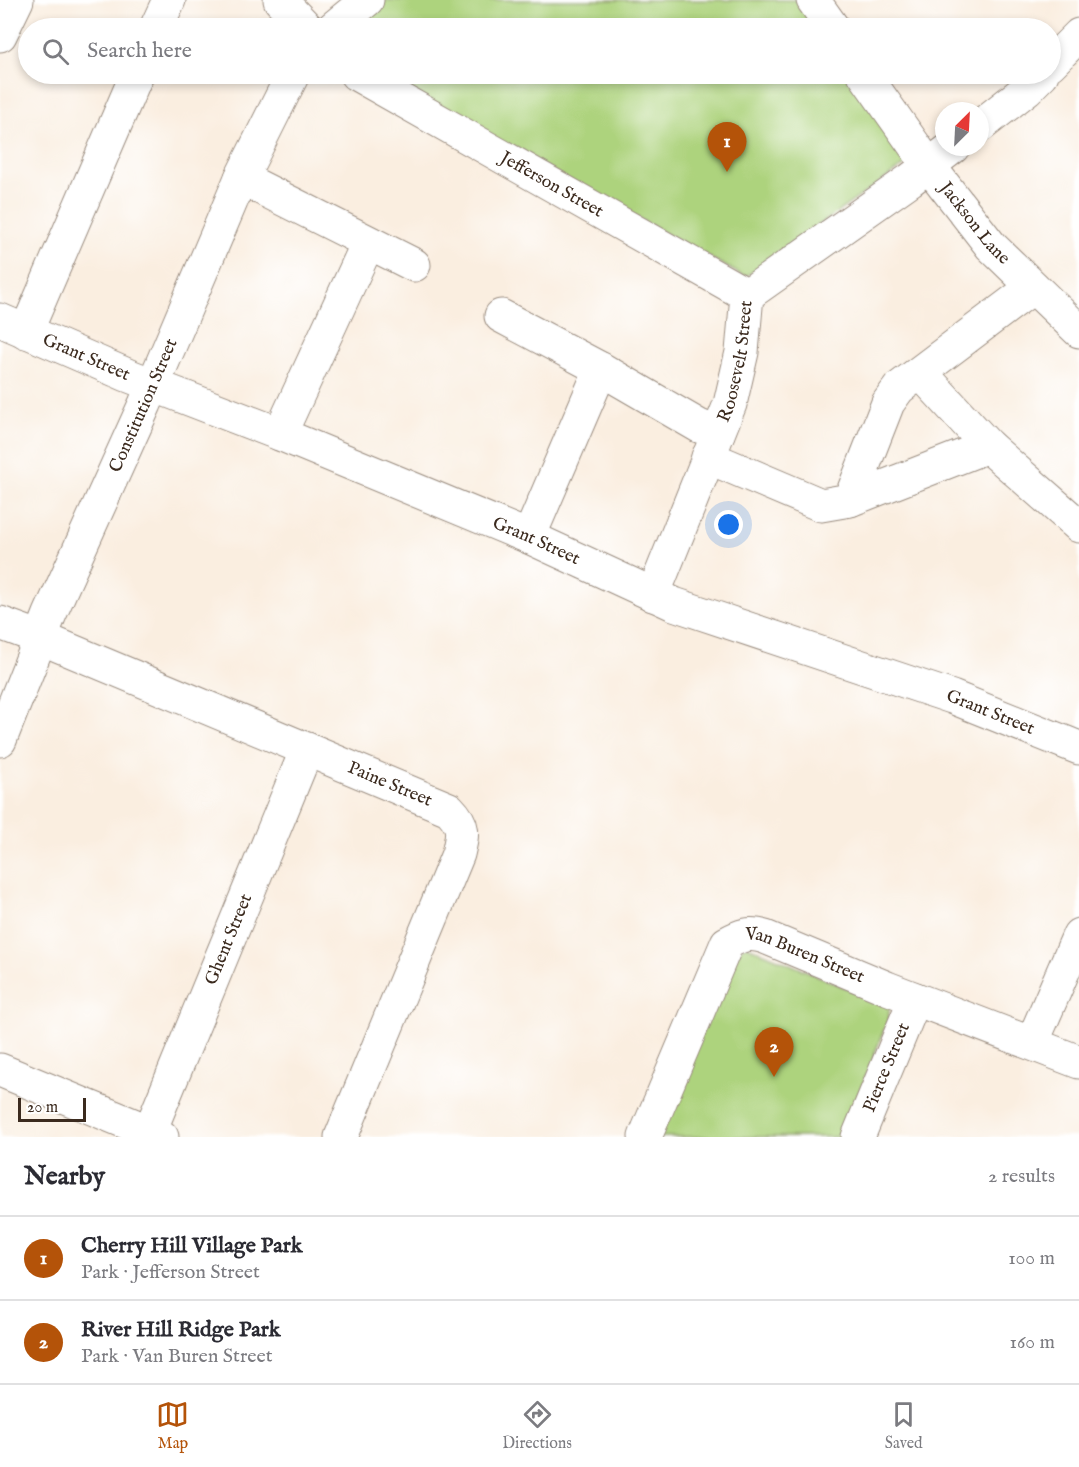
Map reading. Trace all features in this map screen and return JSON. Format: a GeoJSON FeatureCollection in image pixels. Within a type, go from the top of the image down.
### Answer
{"type":"FeatureCollection","features":[{"type":"Feature","properties":{"kind":"street"},"geometry":{"type":"LineString","coordinates":[[0,35],[17,0]]}},
{"type":"Feature","properties":{"kind":"street"},"geometry":{"type":"LineString","coordinates":[[161,18],[169,0]]}},
{"type":"Feature","properties":{"kind":"street"},"geometry":{"type":"LineString","coordinates":[[280,0],[297,18]]}},
{"type":"Feature","properties":{"kind":"street"},"geometry":{"type":"LineString","coordinates":[[345,18],[367,0]]}},
{"type":"Feature","properties":{"kind":"street"},"geometry":{"type":"LineString","coordinates":[[813,0],[826,18]]}},
{"type":"Feature","properties":{"kind":"street"},"geometry":{"type":"LineString","coordinates":[[1061,53],[1079,35]]}},
{"type":"Feature","properties":{"kind":"street"},"geometry":{"type":"LineString","coordinates":[[13,326],[132,84]]}},
{"type":"Feature","properties":{"kind":"street","name":"Constitution Street"},"geometry":{"type":"LineString","coordinates":[[0,740],[41,638],[241,177],[288,84]]}},
{"type":"Feature","properties":{"kind":"street","name":"Jefferson Street"},"geometry":{"type":"LineString","coordinates":[[374,84],[747,295]]}},
{"type":"Feature","properties":{"kind":"street","name":"Jackson Lane"},"geometry":{"type":"LineString","coordinates":[[873,84],[941,157],[991,246],[1079,331]]}},
{"type":"Feature","properties":{"kind":"street"},"geometry":{"type":"LineString","coordinates":[[989,119],[1032,84]]}},
{"type":"Feature","properties":{"kind":"street","name":"Roosevelt Street"},"geometry":{"type":"LineString","coordinates":[[653,595],[730,404],[742,352],[747,295],[941,157]]}},
{"type":"Feature","properties":{"kind":"street"},"geometry":{"type":"LineString","coordinates":[[241,177],[414,265]]}},
{"type":"Feature","properties":{"kind":"street"},"geometry":{"type":"LineString","coordinates":[[280,434],[368,243]]}},
{"type":"Feature","properties":{"kind":"street"},"geometry":{"type":"LineString","coordinates":[[850,500],[888,403],[899,388],[921,374],[1033,286]]}},
{"type":"Feature","properties":{"kind":"street"},"geometry":{"type":"LineString","coordinates":[[501,316],[601,369],[699,426],[713,445],[821,505],[850,500],[988,446]]}},
{"type":"Feature","properties":{"kind":"street","name":"Grant Street"},"geometry":{"type":"LineString","coordinates":[[13,326],[152,385],[280,434],[529,537],[674,604],[952,697],[1079,748]]}},
{"type":"Feature","properties":{"kind":"street"},"geometry":{"type":"LineString","coordinates":[[529,537],[601,369]]}},
{"type":"Feature","properties":{"kind":"street"},"geometry":{"type":"LineString","coordinates":[[921,374],[988,446],[1079,526]]}},
{"type":"Feature","properties":{"kind":"street","name":"Paine Street"},"geometry":{"type":"LineString","coordinates":[[0,623],[449,808],[459,820],[462,838],[458,854],[341,1137]]}},
{"type":"Feature","properties":{"kind":"street","name":"Ghent Street"},"geometry":{"type":"LineString","coordinates":[[156,1134],[307,749]]}},
{"type":"Feature","properties":{"kind":"street","name":"Van Buren Street"},"geometry":{"type":"LineString","coordinates":[[645,1137],[727,943],[743,934],[753,933],[765,937],[915,999],[1079,1062]]}},
{"type":"Feature","properties":{"kind":"street"},"geometry":{"type":"LineString","coordinates":[[1032,1043],[1079,935]]}},
{"type":"Feature","properties":{"kind":"street","name":"Pierce Street"},"geometry":{"type":"LineString","coordinates":[[858,1137],[915,999]]}},
{"type":"Feature","properties":{"kind":"street"},"geometry":{"type":"LineString","coordinates":[[0,1070],[156,1134]]}},
{"type":"Feature","properties":{"kind":"green space"},"geometry":{"type":"Polygon","coordinates":[[[386,0],[800,0],[813,18],[364,18],[386,0]]]}},
{"type":"Feature","properties":{"kind":"green space"},"geometry":{"type":"Polygon","coordinates":[[[392,84],[858,84],[906,160],[906,164],[745,277],[392,84]]]}},
{"type":"Feature","properties":{"kind":"green space"},"geometry":{"type":"Polygon","coordinates":[[[745,945],[889,1006],[889,1017],[842,1137],[658,1137],[730,960],[745,945]]]}},
{"type":"Feature","properties":{"kind":"place","name":"Cherry Hill Village Park"},"geometry":{"type":"Point","coordinates":[727,172]}},
{"type":"Feature","properties":{"kind":"place","name":"River Hill Ridge Park"},"geometry":{"type":"Point","coordinates":[774,1077]}}]}
